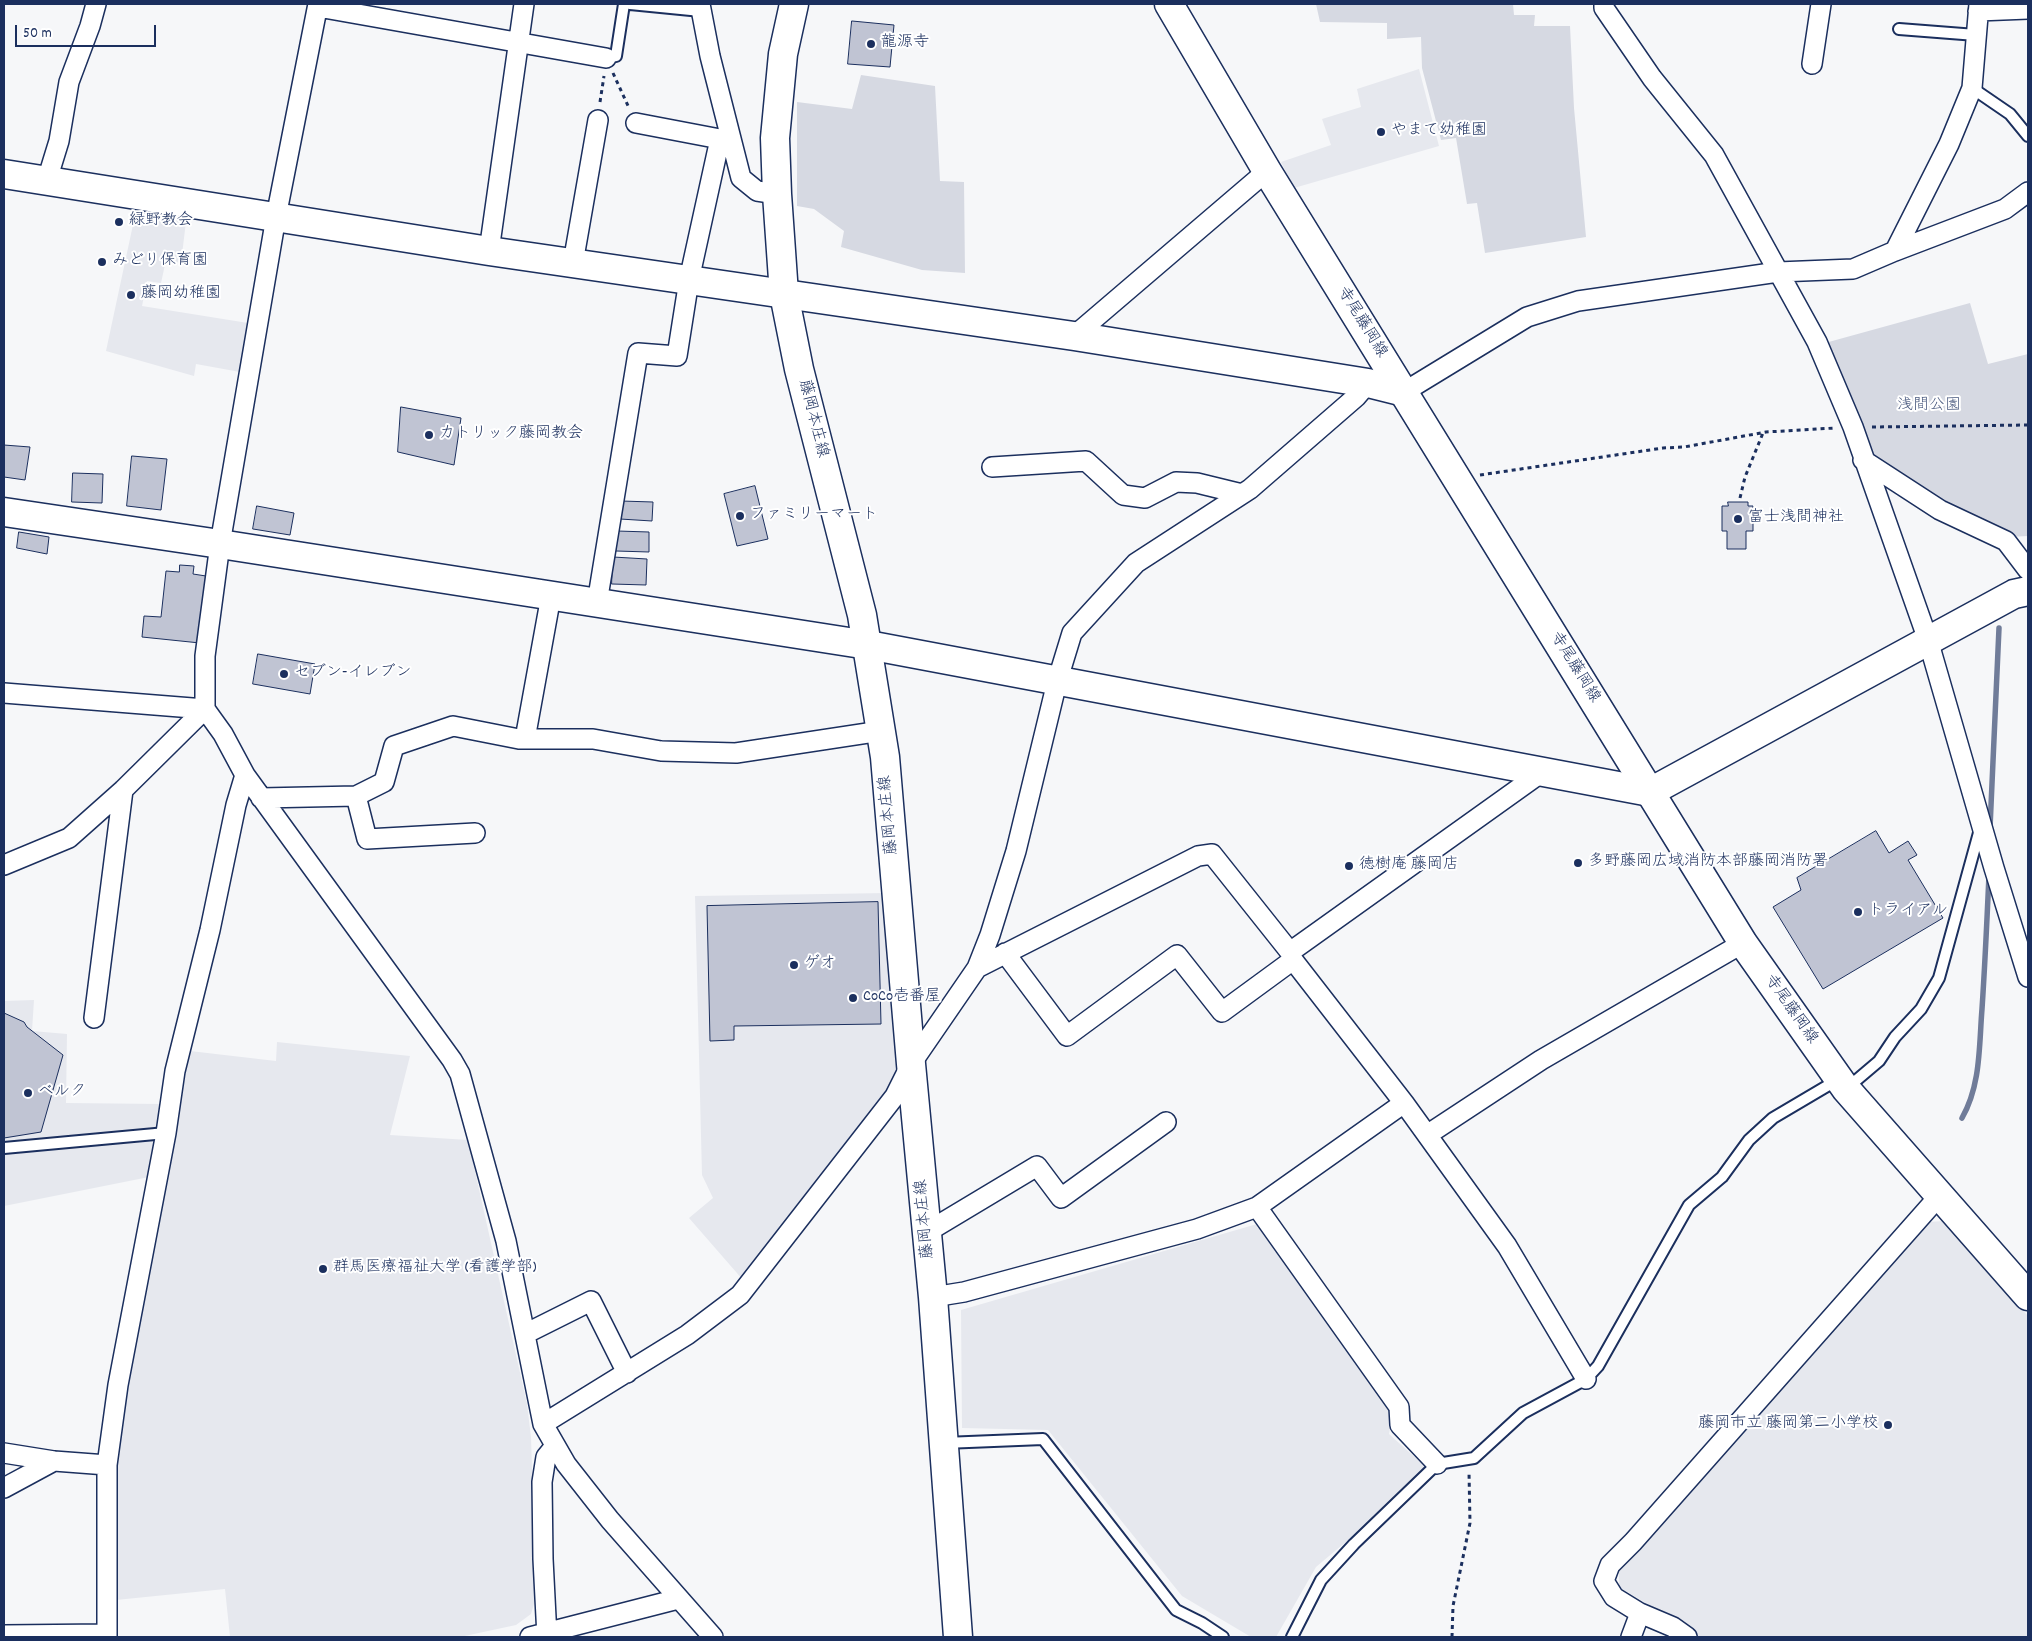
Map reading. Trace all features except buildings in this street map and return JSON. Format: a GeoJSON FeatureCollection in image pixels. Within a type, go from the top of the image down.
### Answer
{"type":"FeatureCollection","features":[{"type":"Feature","properties":{"kind":"street"},"geometry":{"type":"LineString","coordinates":[[47,180],[59,142],[68,82],[90,26],[96,4]]}},
{"type":"Feature","properties":{"kind":"street"},"geometry":{"type":"LineString","coordinates":[[489,251],[524,4]]}},
{"type":"Feature","properties":{"kind":"street","name":"藤岡本庄線"},"geometry":{"type":"LineString","coordinates":[[794,4],[784,54],[775,138],[784,294],[799,369],[862,615],[885,757],[933,1297],[958,1637]]}},
{"type":"Feature","properties":{"kind":"street","name":"寺尾藤岡線"},"geometry":{"type":"LineString","coordinates":[[1169,4],[1267,171],[1743,943],[1842,1084],[2028,1296]]}},
{"type":"Feature","properties":{"kind":"street"},"geometry":{"type":"LineString","coordinates":[[1604,4],[1604,8],[1652,78],[1714,155],[1817,342],[1853,427],[1863,460],[1928,640],[1994,868],[2028,977]]}},
{"type":"Feature","properties":{"kind":"street"},"geometry":{"type":"LineString","coordinates":[[1812,64],[1821,4]]}},
{"type":"Feature","properties":{"kind":"street"},"geometry":{"type":"LineString","coordinates":[[606,58],[318,6],[276,217],[220,544],[205,656],[205,709],[223,734],[245,775],[261,798],[452,1060],[460,1074],[506,1241],[543,1424],[566,1464],[610,1520],[713,1637]]}},
{"type":"Feature","properties":{"kind":"street"},"geometry":{"type":"LineString","coordinates":[[701,7],[725,138],[741,178],[757,191],[777,194]]}},
{"type":"Feature","properties":{"kind":"street"},"geometry":{"type":"LineString","coordinates":[[1895,251],[1949,144],[1972,88],[1978,7],[2028,9]]}},
{"type":"Feature","properties":{"kind":"street"},"geometry":{"type":"LineString","coordinates":[[573,263],[598,120]]}},
{"type":"Feature","properties":{"kind":"street"},"geometry":{"type":"LineString","coordinates":[[636,123],[725,138]]}},
{"type":"Feature","properties":{"kind":"street"},"geometry":{"type":"LineString","coordinates":[[597,603],[638,353],[677,356],[689,280],[725,138]]}},
{"type":"Feature","properties":{"kind":"street"},"geometry":{"type":"LineString","coordinates":[[1074,336],[1267,171]]}},
{"type":"Feature","properties":{"kind":"street"},"geometry":{"type":"LineString","coordinates":[[4,174],[489,251],[1074,336],[1368,383],[1404,392],[1527,317],[1535,314],[1578,301],[1778,272],[1853,269],[2005,209],[2028,192]]}},
{"type":"Feature","properties":{"kind":"street"},"geometry":{"type":"LineString","coordinates":[[543,1424],[687,1335],[740,1296],[895,1096],[911,1064],[977,968],[990,935],[1016,851],[1057,682],[1072,633],[1136,563],[1242,494],[1356,397],[1368,383]]}},
{"type":"Feature","properties":{"kind":"street"},"geometry":{"type":"LineString","coordinates":[[1863,460],[1940,510],[2006,541],[2028,570]]}},
{"type":"Feature","properties":{"kind":"street"},"geometry":{"type":"LineString","coordinates":[[992,466],[1086,461],[1123,495],[1144,498],[1176,482],[1197,483],[1242,494]]}},
{"type":"Feature","properties":{"kind":"street"},"geometry":{"type":"LineString","coordinates":[[4,512],[868,645],[1650,792],[2014,594],[2028,591]]}},
{"type":"Feature","properties":{"kind":"street"},"geometry":{"type":"LineString","coordinates":[[525,739],[551,596]]}},
{"type":"Feature","properties":{"kind":"street"},"geometry":{"type":"LineString","coordinates":[[4,694],[205,709]]}},
{"type":"Feature","properties":{"kind":"street"},"geometry":{"type":"LineString","coordinates":[[4,865],[69,838],[122,790],[205,709]]}},
{"type":"Feature","properties":{"kind":"street"},"geometry":{"type":"LineString","coordinates":[[261,798],[356,796],[384,782],[394,746],[453,726],[525,739],[593,739],[661,751],[736,753],[881,731]]}},
{"type":"Feature","properties":{"kind":"street"},"geometry":{"type":"LineString","coordinates":[[1006,953],[1067,1036],[1177,955],[1222,1012],[1292,956],[1542,772]]}},
{"type":"Feature","properties":{"kind":"street"},"geometry":{"type":"LineString","coordinates":[[4,1635],[107,1636],[107,1465],[118,1385],[166,1133],[175,1071],[210,930],[236,805],[245,775]]}},
{"type":"Feature","properties":{"kind":"street"},"geometry":{"type":"LineString","coordinates":[[94,1018],[122,790]]}},
{"type":"Feature","properties":{"kind":"street"},"geometry":{"type":"LineString","coordinates":[[356,796],[367,839],[475,833]]}},
{"type":"Feature","properties":{"kind":"street"},"geometry":{"type":"LineString","coordinates":[[977,968],[1198,856],[1212,854],[1404,1103],[1507,1246],[1586,1379]]}},
{"type":"Feature","properties":{"kind":"street"},"geometry":{"type":"LineString","coordinates":[[1427,1136],[1541,1060],[1743,943]]}},
{"type":"Feature","properties":{"kind":"street"},"geometry":{"type":"LineString","coordinates":[[933,1297],[964,1292],[1197,1230],[1256,1207],[1404,1103]]}},
{"type":"Feature","properties":{"kind":"street"},"geometry":{"type":"LineString","coordinates":[[927,1232],[1036,1166],[1061,1198],[1166,1122]]}},
{"type":"Feature","properties":{"kind":"street"},"geometry":{"type":"LineString","coordinates":[[1687,1637],[1673,1627],[1640,1613],[1614,1597],[1604,1581],[1610,1565],[1633,1542],[1940,1194]]}},
{"type":"Feature","properties":{"kind":"street"},"geometry":{"type":"LineString","coordinates":[[1256,1207],[1399,1407],[1400,1425],[1437,1464]]}},
{"type":"Feature","properties":{"kind":"street"},"geometry":{"type":"LineString","coordinates":[[525,1334],[591,1301],[627,1373]]}},
{"type":"Feature","properties":{"kind":"street"},"geometry":{"type":"LineString","coordinates":[[555,1446],[546,1457],[542,1482],[541,1636],[678,1599]]}},
{"type":"Feature","properties":{"kind":"street"},"geometry":{"type":"LineString","coordinates":[[4,1453],[54,1461],[107,1465]]}},
{"type":"Feature","properties":{"kind":"street"},"geometry":{"type":"LineString","coordinates":[[4,1488],[54,1461]]}},
{"type":"Feature","properties":{"kind":"street"},"geometry":{"type":"LineString","coordinates":[[1631,1637],[1640,1613]]}},
{"type":"Feature","properties":{"kind":"lane"},"geometry":{"type":"LineString","coordinates":[[606,58],[616,56],[624,4]]}},
{"type":"Feature","properties":{"kind":"lane"},"geometry":{"type":"LineString","coordinates":[[630,4],[701,7]]}},
{"type":"Feature","properties":{"kind":"lane"},"geometry":{"type":"LineString","coordinates":[[1899,29],[1976,35]]}},
{"type":"Feature","properties":{"kind":"lane"},"geometry":{"type":"LineString","coordinates":[[1972,88],[2010,114],[2028,136]]}},
{"type":"Feature","properties":{"kind":"lane"},"geometry":{"type":"LineString","coordinates":[[1292,1637],[1321,1580],[1354,1544],[1437,1464],[1474,1458],[1523,1413],[1586,1379],[1598,1366],[1689,1205],[1722,1177],[1750,1140],[1773,1118],[1842,1084],[1879,1061],[1895,1037],[1921,1009],[1939,978],[1983,828]]}},
{"type":"Feature","properties":{"kind":"lane"},"geometry":{"type":"LineString","coordinates":[[4,1148],[166,1133]]}},
{"type":"Feature","properties":{"kind":"lane"},"geometry":{"type":"LineString","coordinates":[[943,1444],[1043,1439],[1176,1610],[1223,1637]]}},
{"type":"Feature","properties":{"kind":"path"},"geometry":{"type":"LineString","coordinates":[[598,120],[606,58]]}},
{"type":"Feature","properties":{"kind":"path"},"geometry":{"type":"LineString","coordinates":[[606,58],[636,123]]}},
{"type":"Feature","properties":{"kind":"path"},"geometry":{"type":"LineString","coordinates":[[1457,479],[1663,448],[1684,447],[1763,433],[1853,427],[2028,425]]}},
{"type":"Feature","properties":{"kind":"path"},"geometry":{"type":"LineString","coordinates":[[1740,498],[1745,477],[1763,433]]}},
{"type":"Feature","properties":{"kind":"path"},"geometry":{"type":"LineString","coordinates":[[1452,1637],[1453,1606],[1470,1523],[1469,1459]]}},
{"type":"Feature","properties":{"kind":"shaded area","name":"やまて幼稚園"},"geometry":{"type":"Polygon","coordinates":[[[1419,69],[1439,146],[1294,188],[1281,162],[1331,145],[1322,119],[1361,107],[1357,89],[1419,69]]]}},
{"type":"Feature","properties":{"kind":"shaded area","name":"藤岡幼稚園"},"geometry":{"type":"Polygon","coordinates":[[[137,206],[187,213],[181,263],[166,260],[161,283],[147,281],[142,306],[248,323],[240,372],[196,364],[194,376],[106,351],[137,206]]]}},
{"type":"Feature","properties":{"kind":"shaded area"},"geometry":{"type":"Polygon","coordinates":[[[888,893],[899,1074],[743,1280],[689,1218],[713,1198],[702,1175],[695,896],[888,893]]]}},
{"type":"Feature","properties":{"kind":"shaded area"},"geometry":{"type":"Polygon","coordinates":[[[34,1000],[32,1031],[67,1034],[66,1103],[162,1104],[149,1177],[4,1206],[4,1001],[34,1000]]]}},
{"type":"Feature","properties":{"kind":"shaded area","name":"群馬医療福祉大学 (看護学部)"},"geometry":{"type":"Polygon","coordinates":[[[277,1042],[410,1056],[390,1135],[468,1140],[527,1404],[531,1437],[536,1597],[531,1614],[516,1625],[460,1637],[230,1637],[225,1589],[116,1600],[115,1495],[124,1398],[190,1051],[276,1061],[277,1042]]]}},
{"type":"Feature","properties":{"kind":"shaded area","name":"藤岡市立 藤岡第二小学校"},"geometry":{"type":"Polygon","coordinates":[[[1945,1221],[2028,1316],[2028,1637],[1698,1637],[1696,1633],[1619,1587],[1619,1568],[1927,1222],[1945,1221]]]}},
{"type":"Feature","properties":{"kind":"shaded area"},"geometry":{"type":"Polygon","coordinates":[[[1257,1224],[1395,1402],[1389,1434],[1430,1471],[1316,1567],[1276,1637],[1251,1637],[1182,1596],[1048,1430],[962,1428],[961,1310],[1257,1224]]]}},
{"type":"Feature","properties":{"kind":"green space"},"geometry":{"type":"Polygon","coordinates":[[[1316,4],[1513,4],[1514,15],[1535,15],[1534,26],[1570,26],[1574,108],[1586,237],[1485,253],[1477,203],[1467,204],[1456,138],[1441,140],[1422,68],[1421,37],[1387,39],[1387,23],[1320,22],[1316,4]]]}},
{"type":"Feature","properties":{"kind":"green space"},"geometry":{"type":"Polygon","coordinates":[[[861,75],[935,86],[940,181],[964,182],[965,273],[922,270],[841,247],[844,231],[814,209],[797,206],[797,102],[852,109],[861,75]]]}},
{"type":"Feature","properties":{"kind":"green space","name":"浅間公園"},"geometry":{"type":"Polygon","coordinates":[[[1970,303],[1988,364],[2028,354],[2028,536],[2008,537],[1939,500],[1869,454],[1825,343],[1970,303]]]}},
{"type":"Feature","properties":{"kind":"waterway"},"geometry":{"type":"LineString","coordinates":[[1990,828],[1999,628]]}},
{"type":"Feature","properties":{"kind":"waterway"},"geometry":{"type":"LineString","coordinates":[[1962,1118],[1973,1092],[1978,1065],[1989,875]]}},
{"type":"Feature","properties":{"kind":"place","name":"龍源寺"},"geometry":{"type":"Point","coordinates":[871,44]}},
{"type":"Feature","properties":{"kind":"place","name":"やまて幼稚園"},"geometry":{"type":"Point","coordinates":[1381,132]}},
{"type":"Feature","properties":{"kind":"place","name":"緑野教会"},"geometry":{"type":"Point","coordinates":[119,222]}},
{"type":"Feature","properties":{"kind":"place","name":"みどり保育園"},"geometry":{"type":"Point","coordinates":[102,262]}},
{"type":"Feature","properties":{"kind":"place","name":"藤岡幼稚園"},"geometry":{"type":"Point","coordinates":[131,295]}},
{"type":"Feature","properties":{"kind":"place","name":"カトリック藤岡教会"},"geometry":{"type":"Point","coordinates":[429,435]}},
{"type":"Feature","properties":{"kind":"place","name":"ファミリーマート"},"geometry":{"type":"Point","coordinates":[740,516]}},
{"type":"Feature","properties":{"kind":"place","name":"富士浅間神社"},"geometry":{"type":"Point","coordinates":[1738,519]}},
{"type":"Feature","properties":{"kind":"place","name":"セブン-イレブン"},"geometry":{"type":"Point","coordinates":[284,674]}},
{"type":"Feature","properties":{"kind":"place","name":"多野藤岡広域消防本部藤岡消防署"},"geometry":{"type":"Point","coordinates":[1578,863]}},
{"type":"Feature","properties":{"kind":"place","name":"徳樹庵 藤岡店"},"geometry":{"type":"Point","coordinates":[1349,866]}},
{"type":"Feature","properties":{"kind":"place","name":"トライアル"},"geometry":{"type":"Point","coordinates":[1858,912]}},
{"type":"Feature","properties":{"kind":"place","name":"ゲオ"},"geometry":{"type":"Point","coordinates":[794,965]}},
{"type":"Feature","properties":{"kind":"place","name":"CoCo壱番屋"},"geometry":{"type":"Point","coordinates":[853,998]}},
{"type":"Feature","properties":{"kind":"place","name":"ベルク"},"geometry":{"type":"Point","coordinates":[28,1093]}},
{"type":"Feature","properties":{"kind":"place","name":"群馬医療福祉大学 (看護学部)"},"geometry":{"type":"Point","coordinates":[323,1269]}},
{"type":"Feature","properties":{"kind":"place","name":"藤岡市立 藤岡第二小学校"},"geometry":{"type":"Point","coordinates":[1888,1425]}}]}
